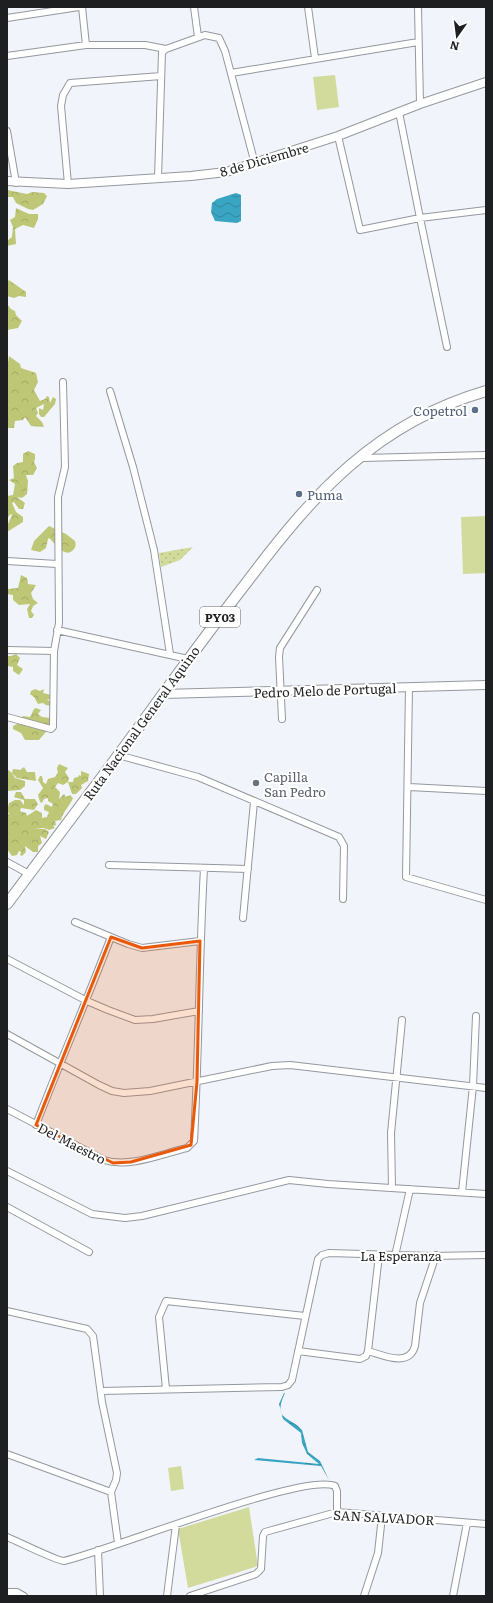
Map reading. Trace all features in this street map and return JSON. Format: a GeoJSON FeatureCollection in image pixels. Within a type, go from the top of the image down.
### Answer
{"type":"FeatureCollection","features":[{"type":"Feature","properties":{"kind":"highway","name":"Ruta Nacional General Aquino"},"geometry":{"type":"LineString","coordinates":[[7,904],[188,659],[286,530],[314,499],[359,458],[389,436],[433,411],[465,397],[486,391]]}},
{"type":"Feature","properties":{"kind":"street"},"geometry":{"type":"LineString","coordinates":[[7,18],[80,7],[86,45]]}},
{"type":"Feature","properties":{"kind":"street"},"geometry":{"type":"LineString","coordinates":[[194,7],[198,37]]}},
{"type":"Feature","properties":{"kind":"street"},"geometry":{"type":"LineString","coordinates":[[308,7],[315,58]]}},
{"type":"Feature","properties":{"kind":"street"},"geometry":{"type":"LineString","coordinates":[[418,7],[420,104]]}},
{"type":"Feature","properties":{"kind":"street"},"geometry":{"type":"LineString","coordinates":[[7,56],[86,45],[145,45],[166,48],[198,37],[211,35],[219,38],[225,51],[255,164]]}},
{"type":"Feature","properties":{"kind":"street"},"geometry":{"type":"LineString","coordinates":[[231,73],[418,42]]}},
{"type":"Feature","properties":{"kind":"street"},"geometry":{"type":"LineString","coordinates":[[158,178],[160,76],[162,52],[166,48]]}},
{"type":"Feature","properties":{"kind":"street"},"geometry":{"type":"LineString","coordinates":[[68,184],[60,106],[63,95],[70,83],[160,76]]}},
{"type":"Feature","properties":{"kind":"street","name":"8 de Diciembre"},"geometry":{"type":"LineString","coordinates":[[7,181],[16,183],[68,184],[226,172],[255,164],[338,136],[420,104],[486,82]]}},
{"type":"Feature","properties":{"kind":"street"},"geometry":{"type":"LineString","coordinates":[[399,112],[448,347]]}},
{"type":"Feature","properties":{"kind":"street"},"geometry":{"type":"LineString","coordinates":[[7,131],[16,183]]}},
{"type":"Feature","properties":{"kind":"street"},"geometry":{"type":"LineString","coordinates":[[338,136],[360,230],[420,218],[486,210]]}},
{"type":"Feature","properties":{"kind":"street"},"geometry":{"type":"LineString","coordinates":[[7,717],[53,728],[54,652],[57,630],[58,497],[65,467],[63,382]]}},
{"type":"Feature","properties":{"kind":"street"},"geometry":{"type":"LineString","coordinates":[[110,391],[133,467],[154,550],[170,654]]}},
{"type":"Feature","properties":{"kind":"street"},"geometry":{"type":"LineString","coordinates":[[359,458],[486,454]]}},
{"type":"Feature","properties":{"kind":"street"},"geometry":{"type":"LineString","coordinates":[[7,561],[57,564]]}},
{"type":"Feature","properties":{"kind":"street"},"geometry":{"type":"LineString","coordinates":[[282,719],[280,648],[317,590]]}},
{"type":"Feature","properties":{"kind":"street"},"geometry":{"type":"LineString","coordinates":[[57,630],[188,659]]}},
{"type":"Feature","properties":{"kind":"street"},"geometry":{"type":"LineString","coordinates":[[7,650],[54,652]]}},
{"type":"Feature","properties":{"kind":"street","name":"Pedro Melo de Portugal"},"geometry":{"type":"LineString","coordinates":[[163,694],[486,685]]}},
{"type":"Feature","properties":{"kind":"street"},"geometry":{"type":"LineString","coordinates":[[409,687],[408,787],[404,872],[409,879],[486,900]]}},
{"type":"Feature","properties":{"kind":"street"},"geometry":{"type":"LineString","coordinates":[[118,755],[198,777],[339,837],[344,846],[342,899]]}},
{"type":"Feature","properties":{"kind":"street"},"geometry":{"type":"LineString","coordinates":[[408,787],[486,791]]}},
{"type":"Feature","properties":{"kind":"street"},"geometry":{"type":"LineString","coordinates":[[243,918],[254,802]]}},
{"type":"Feature","properties":{"kind":"street"},"geometry":{"type":"LineString","coordinates":[[7,862],[29,874]]}},
{"type":"Feature","properties":{"kind":"street"},"geometry":{"type":"LineString","coordinates":[[109,865],[248,870]]}},
{"type":"Feature","properties":{"kind":"street"},"geometry":{"type":"LineString","coordinates":[[197,1082],[200,941],[204,868]]}},
{"type":"Feature","properties":{"kind":"street"},"geometry":{"type":"LineString","coordinates":[[75,922],[128,944],[142,948],[200,941]]}},
{"type":"Feature","properties":{"kind":"street"},"geometry":{"type":"LineString","coordinates":[[36,1125],[60,1062],[87,1001],[111,937]]}},
{"type":"Feature","properties":{"kind":"street"},"geometry":{"type":"LineString","coordinates":[[7,959],[87,1001],[135,1020],[153,1019],[199,1011]]}},
{"type":"Feature","properties":{"kind":"street"},"geometry":{"type":"LineString","coordinates":[[462,1192],[473,1086],[476,1016]]}},
{"type":"Feature","properties":{"kind":"street"},"geometry":{"type":"LineString","coordinates":[[392,1188],[391,1133],[402,1020]]}},
{"type":"Feature","properties":{"kind":"street"},"geometry":{"type":"LineString","coordinates":[[7,1034],[60,1062],[99,1085],[112,1091],[124,1093],[150,1091],[272,1066],[290,1065],[307,1065],[397,1078],[486,1088]]}},
{"type":"Feature","properties":{"kind":"street","name":"Del Maestro"},"geometry":{"type":"LineString","coordinates":[[7,1109],[104,1160],[123,1164],[187,1148],[194,1141],[197,1082]]}},
{"type":"Feature","properties":{"kind":"street"},"geometry":{"type":"LineString","coordinates":[[7,1172],[92,1214],[125,1218],[142,1216],[289,1180],[486,1194]]}},
{"type":"Feature","properties":{"kind":"street"},"geometry":{"type":"LineString","coordinates":[[395,1256],[410,1189]]}},
{"type":"Feature","properties":{"kind":"street"},"geometry":{"type":"LineString","coordinates":[[7,1207],[88,1252]]}},
{"type":"Feature","properties":{"kind":"street","name":"La Esperanza"},"geometry":{"type":"LineString","coordinates":[[305,1316],[318,1259],[322,1255],[330,1253],[395,1256],[486,1255]]}},
{"type":"Feature","properties":{"kind":"street"},"geometry":{"type":"LineString","coordinates":[[298,1351],[360,1359],[366,1356],[368,1351],[379,1255]]}},
{"type":"Feature","properties":{"kind":"street"},"geometry":{"type":"LineString","coordinates":[[368,1351],[398,1359],[404,1359],[413,1352],[420,1303],[436,1255]]}},
{"type":"Feature","properties":{"kind":"street"},"geometry":{"type":"LineString","coordinates":[[101,1391],[282,1387],[288,1385],[292,1380],[305,1316],[166,1301],[159,1317],[166,1389]]}},
{"type":"Feature","properties":{"kind":"street"},"geometry":{"type":"LineString","coordinates":[[7,1311],[87,1329],[93,1336],[101,1391],[116,1473],[116,1480],[111,1492],[118,1543]]}},
{"type":"Feature","properties":{"kind":"street"},"geometry":{"type":"LineString","coordinates":[[7,1454],[111,1492]]}},
{"type":"Feature","properties":{"kind":"street"},"geometry":{"type":"LineString","coordinates":[[7,1537],[60,1561],[277,1492],[324,1484],[335,1486],[337,1491],[337,1512]]}},
{"type":"Feature","properties":{"kind":"street","name":"SAN SALVADOR"},"geometry":{"type":"LineString","coordinates":[[190,1596],[256,1574],[261,1569],[263,1536],[270,1529],[337,1512],[486,1524]]}},
{"type":"Feature","properties":{"kind":"street"},"geometry":{"type":"LineString","coordinates":[[364,1596],[378,1553],[382,1516]]}},
{"type":"Feature","properties":{"kind":"street"},"geometry":{"type":"LineString","coordinates":[[453,1596],[467,1523]]}},
{"type":"Feature","properties":{"kind":"street"},"geometry":{"type":"LineString","coordinates":[[167,1596],[176,1525]]}},
{"type":"Feature","properties":{"kind":"street"},"geometry":{"type":"LineString","coordinates":[[98,1550],[100,1596]]}},
{"type":"Feature","properties":{"kind":"street"},"geometry":{"type":"LineString","coordinates":[[7,1592],[17,1592],[24,1596]]}},
{"type":"Feature","properties":{"kind":"highlighted area"},"geometry":{"type":"Polygon","coordinates":[[[111,937],[142,948],[200,941],[197,1082],[191,1145],[131,1162],[113,1163],[36,1125],[111,937]]]}},
{"type":"Feature","properties":{"kind":"green space"},"geometry":{"type":"Polygon","coordinates":[[[335,75],[339,107],[317,110],[313,77],[335,75]]]}},
{"type":"Feature","properties":{"kind":"green space"},"geometry":{"type":"Polygon","coordinates":[[[7,190],[27,194],[32,192],[44,193],[47,196],[43,204],[33,210],[16,203],[13,197],[7,197],[7,190]]]}},
{"type":"Feature","properties":{"kind":"green space"},"geometry":{"type":"Polygon","coordinates":[[[16,208],[29,214],[38,214],[38,219],[34,228],[23,225],[15,229],[16,244],[7,246],[7,241],[12,237],[13,227],[10,220],[15,217],[16,208]]]}},
{"type":"Feature","properties":{"kind":"green space"},"geometry":{"type":"Polygon","coordinates":[[[9,280],[26,292],[26,297],[19,296],[14,298],[7,296],[7,282],[9,280]]]}},
{"type":"Feature","properties":{"kind":"green space"},"geometry":{"type":"Polygon","coordinates":[[[7,304],[15,311],[16,315],[22,321],[18,328],[7,330],[7,304]]]}},
{"type":"Feature","properties":{"kind":"green space"},"geometry":{"type":"Polygon","coordinates":[[[9,356],[20,364],[21,368],[36,373],[38,382],[34,390],[40,401],[45,399],[47,396],[49,397],[50,403],[53,397],[56,399],[55,404],[44,417],[41,417],[39,414],[39,408],[43,410],[44,404],[36,408],[38,413],[36,416],[42,422],[44,427],[31,426],[25,417],[23,420],[15,421],[14,428],[7,428],[7,368],[9,356]]]}},
{"type":"Feature","properties":{"kind":"green space"},"geometry":{"type":"Polygon","coordinates":[[[28,451],[35,454],[34,462],[37,468],[33,475],[26,475],[28,481],[27,494],[22,498],[17,497],[25,503],[23,509],[19,509],[14,502],[12,503],[16,512],[23,517],[23,522],[7,532],[7,526],[12,515],[11,514],[7,518],[7,496],[13,495],[15,484],[9,480],[14,478],[13,466],[17,463],[23,462],[23,454],[28,451]]]}},
{"type":"Feature","properties":{"kind":"green space"},"geometry":{"type":"Polygon","coordinates":[[[486,516],[486,573],[463,574],[461,517],[486,516]]]}},
{"type":"Feature","properties":{"kind":"green space"},"geometry":{"type":"Polygon","coordinates":[[[49,526],[66,534],[75,541],[75,548],[67,553],[49,538],[46,548],[40,552],[31,550],[34,541],[49,526]]]}},
{"type":"Feature","properties":{"kind":"green space"},"geometry":{"type":"Polygon","coordinates":[[[193,547],[180,560],[161,567],[159,553],[193,547]]]}},
{"type":"Feature","properties":{"kind":"green space"},"geometry":{"type":"Polygon","coordinates":[[[21,575],[27,578],[28,584],[36,585],[31,593],[33,599],[38,603],[33,606],[31,611],[34,615],[32,618],[29,618],[27,609],[30,604],[19,605],[13,600],[13,595],[7,594],[7,589],[18,588],[21,575]]]}},
{"type":"Feature","properties":{"kind":"green space"},"geometry":{"type":"Polygon","coordinates":[[[16,654],[20,658],[17,665],[23,669],[19,675],[13,671],[13,667],[7,666],[7,656],[16,654]]]}},
{"type":"Feature","properties":{"kind":"green space"},"geometry":{"type":"Polygon","coordinates":[[[35,689],[40,691],[44,689],[43,693],[51,695],[50,699],[47,700],[52,702],[51,706],[43,703],[38,704],[34,697],[30,694],[31,691],[35,689]]]}},
{"type":"Feature","properties":{"kind":"green space"},"geometry":{"type":"Polygon","coordinates":[[[36,708],[41,710],[38,714],[42,717],[51,718],[51,726],[39,740],[25,740],[21,733],[13,729],[13,726],[19,723],[38,729],[39,727],[20,719],[23,716],[30,717],[36,708]]]}},
{"type":"Feature","properties":{"kind":"green space"},"geometry":{"type":"Polygon","coordinates":[[[59,764],[68,768],[65,772],[69,778],[68,782],[63,785],[58,783],[55,787],[60,792],[59,799],[64,794],[66,797],[70,795],[73,798],[72,801],[63,814],[61,820],[55,821],[56,825],[53,826],[55,828],[49,830],[44,828],[34,829],[45,829],[49,832],[46,839],[40,836],[42,843],[38,846],[38,852],[33,852],[25,846],[26,852],[22,856],[20,855],[21,852],[19,851],[17,855],[12,856],[7,849],[7,814],[10,814],[7,812],[9,803],[15,800],[20,800],[24,805],[24,800],[14,797],[16,792],[21,792],[25,799],[35,799],[38,804],[34,810],[21,808],[20,811],[26,813],[27,816],[36,810],[42,813],[42,818],[47,817],[49,812],[44,810],[44,806],[46,804],[52,807],[53,804],[48,801],[48,798],[44,799],[42,803],[40,802],[38,795],[43,788],[38,780],[40,776],[42,776],[43,782],[46,784],[48,779],[55,777],[58,772],[57,768],[59,764]]]}},
{"type":"Feature","properties":{"kind":"green space"},"geometry":{"type":"Polygon","coordinates":[[[24,767],[27,772],[35,772],[36,781],[17,778],[12,773],[13,769],[20,770],[24,767]]]}},
{"type":"Feature","properties":{"kind":"green space"},"geometry":{"type":"Polygon","coordinates":[[[7,769],[15,778],[25,781],[25,786],[20,790],[7,791],[7,769]]]}},
{"type":"Feature","properties":{"kind":"green space"},"geometry":{"type":"Polygon","coordinates":[[[81,771],[89,774],[88,781],[81,785],[82,788],[76,794],[72,794],[68,782],[73,782],[74,778],[78,777],[79,775],[81,776],[81,771]]]}},
{"type":"Feature","properties":{"kind":"green space"},"geometry":{"type":"Polygon","coordinates":[[[181,1466],[184,1489],[171,1491],[168,1468],[181,1466]]]}},
{"type":"Feature","properties":{"kind":"green space"},"geometry":{"type":"Polygon","coordinates":[[[249,1507],[258,1566],[188,1588],[178,1529],[249,1507]]]}},
{"type":"Feature","properties":{"kind":"water"},"geometry":{"type":"Polygon","coordinates":[[[236,193],[241,195],[241,221],[237,223],[215,221],[211,212],[212,203],[217,199],[236,193]]]}},
{"type":"Feature","properties":{"kind":"water"},"geometry":{"type":"Polygon","coordinates":[[[285,1393],[282,1402],[280,1408],[279,1404],[285,1393]]]}},
{"type":"Feature","properties":{"kind":"water"},"geometry":{"type":"Polygon","coordinates":[[[281,1410],[284,1417],[302,1430],[308,1452],[320,1461],[329,1480],[321,1466],[254,1460],[258,1458],[319,1464],[307,1454],[302,1443],[301,1433],[283,1419],[281,1410]]]}},
{"type":"Feature","properties":{"kind":"place","name":"Copetrol"},"geometry":{"type":"Point","coordinates":[475,410]}},
{"type":"Feature","properties":{"kind":"place","name":"Puma"},"geometry":{"type":"Point","coordinates":[299,494]}},
{"type":"Feature","properties":{"kind":"place","name":"Capilla San Pedro"},"geometry":{"type":"Point","coordinates":[256,783]}}]}
